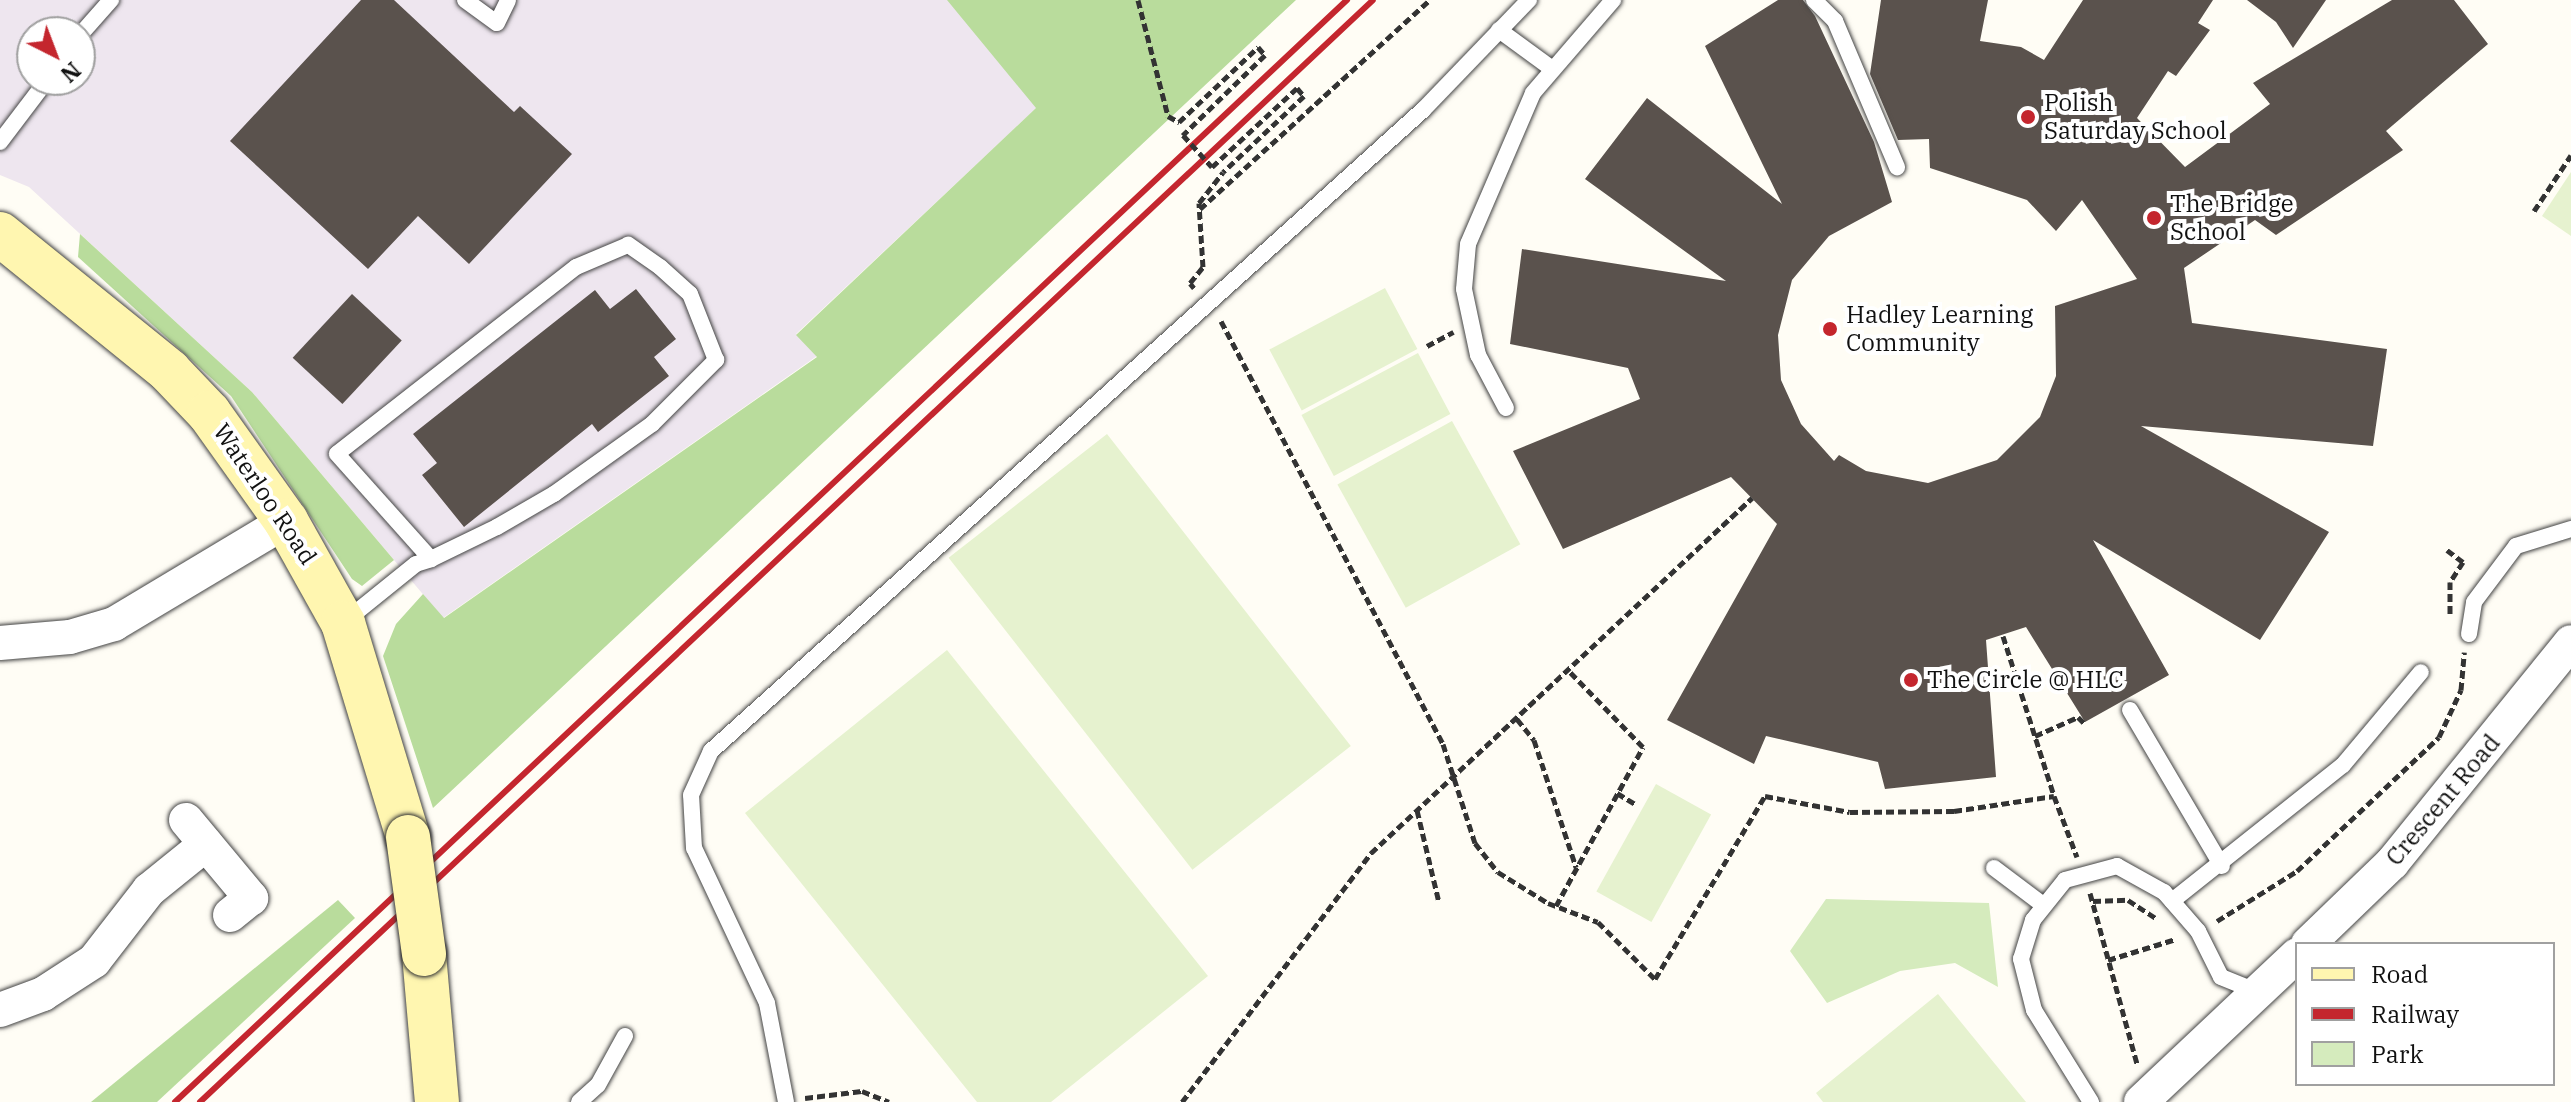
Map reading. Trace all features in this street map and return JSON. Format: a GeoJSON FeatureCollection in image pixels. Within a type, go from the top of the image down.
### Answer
{"type":"FeatureCollection","features":[{"type":"Feature","properties":{"kind":"street","name":"Waterloo Road"},"geometry":{"type":"LineString","coordinates":[[0,234],[169,371],[209,413],[286,521],[343,623],[408,837],[424,954],[437,1102]]}},
{"type":"Feature","properties":{"kind":"street"},"geometry":{"type":"LineString","coordinates":[[0,643],[70,637],[114,624],[286,521]]}},
{"type":"Feature","properties":{"kind":"street","name":"Crescent Road"},"geometry":{"type":"LineString","coordinates":[[2310,942],[2392,863],[2569,644]]}},
{"type":"Feature","properties":{"kind":"street"},"geometry":{"type":"LineString","coordinates":[[0,1010],[43,994],[94,961],[196,832],[251,898],[230,915]]}},
{"type":"Feature","properties":{"kind":"street"},"geometry":{"type":"LineString","coordinates":[[2141,1102],[2295,957]]}},
{"type":"Feature","properties":{"kind":"lane"},"geometry":{"type":"LineString","coordinates":[[96,17],[111,0]]}},
{"type":"Feature","properties":{"kind":"lane"},"geometry":{"type":"LineString","coordinates":[[465,0],[497,23],[508,0]]}},
{"type":"Feature","properties":{"kind":"lane"},"geometry":{"type":"LineString","coordinates":[[793,1100],[767,1003],[694,848],[691,795],[711,751],[1204,300],[1423,110],[1529,0]]}},
{"type":"Feature","properties":{"kind":"lane"},"geometry":{"type":"LineString","coordinates":[[1506,408],[1478,355],[1464,289],[1468,244],[1488,183],[1551,68],[1613,0]]}},
{"type":"Feature","properties":{"kind":"lane"},"geometry":{"type":"LineString","coordinates":[[1814,0],[1835,21],[1897,167]]}},
{"type":"Feature","properties":{"kind":"lane"},"geometry":{"type":"LineString","coordinates":[[1499,30],[1551,68]]}},
{"type":"Feature","properties":{"kind":"lane"},"geometry":{"type":"LineString","coordinates":[[0,142],[35,96]]}},
{"type":"Feature","properties":{"kind":"lane"},"geometry":{"type":"LineString","coordinates":[[343,623],[431,559],[554,494],[652,424],[716,360],[690,294],[628,245],[576,267],[337,454],[431,559]]}},
{"type":"Feature","properties":{"kind":"lane"},"geometry":{"type":"LineString","coordinates":[[2469,634],[2474,602],[2516,546],[2571,529]]}},
{"type":"Feature","properties":{"kind":"lane"},"geometry":{"type":"LineString","coordinates":[[2172,901],[2222,866],[2343,765],[2421,672]]}},
{"type":"Feature","properties":{"kind":"lane"},"geometry":{"type":"LineString","coordinates":[[2130,710],[2222,866]]}},
{"type":"Feature","properties":{"kind":"lane"},"geometry":{"type":"LineString","coordinates":[[2091,1102],[2034,1010],[2021,959],[2042,904],[2065,880],[2117,866],[2172,901],[2221,977],[2259,991]]}},
{"type":"Feature","properties":{"kind":"lane"},"geometry":{"type":"LineString","coordinates":[[1994,868],[2042,904]]}},
{"type":"Feature","properties":{"kind":"lane"},"geometry":{"type":"LineString","coordinates":[[579,1102],[598,1085],[625,1036]]}},
{"type":"Feature","properties":{"kind":"path"},"geometry":{"type":"LineString","coordinates":[[1138,0],[1168,116],[1179,122],[1258,47],[1265,55],[1183,135],[1212,167],[1297,88],[1304,96],[1223,172],[1199,210],[1203,267],[1190,283],[1237,341],[1454,778],[1483,853],[1498,872],[1556,906],[1598,922],[1655,979],[1765,796]]}},
{"type":"Feature","properties":{"kind":"path"},"geometry":{"type":"LineString","coordinates":[[1199,210],[1430,0]]}},
{"type":"Feature","properties":{"kind":"path"},"geometry":{"type":"LineString","coordinates":[[2534,211],[2571,155]]}},
{"type":"Feature","properties":{"kind":"path"},"geometry":{"type":"LineString","coordinates":[[1182,1102],[1315,918],[1417,809],[1454,778],[1752,498]]}},
{"type":"Feature","properties":{"kind":"path"},"geometry":{"type":"LineString","coordinates":[[2003,636],[2054,796]]}},
{"type":"Feature","properties":{"kind":"path"},"geometry":{"type":"LineString","coordinates":[[1556,906],[1643,747],[1569,671]]}},
{"type":"Feature","properties":{"kind":"path"},"geometry":{"type":"LineString","coordinates":[[2035,736],[2078,717],[2086,725]]}},
{"type":"Feature","properties":{"kind":"path"},"geometry":{"type":"LineString","coordinates":[[1517,719],[1534,740],[1576,868]]}},
{"type":"Feature","properties":{"kind":"path"},"geometry":{"type":"LineString","coordinates":[[1617,793],[1635,804]]}},
{"type":"Feature","properties":{"kind":"path"},"geometry":{"type":"LineString","coordinates":[[1417,809],[1439,902]]}},
{"type":"Feature","properties":{"kind":"path"},"geometry":{"type":"LineString","coordinates":[[2093,901],[2128,900],[2176,939]]}},
{"type":"Feature","properties":{"kind":"path"},"geometry":{"type":"LineString","coordinates":[[2108,960],[2186,938]]}},
{"type":"Feature","properties":{"kind":"path"},"geometry":{"type":"LineString","coordinates":[[793,1100],[862,1091],[889,1102]]}},
{"type":"Feature","properties":{"kind":"shaded area"},"geometry":{"type":"Polygon","coordinates":[[[0,0],[1127,0],[1133,17],[796,334],[817,356],[443,618],[252,392],[29,187],[0,175],[0,0]]]}},
{"type":"Feature","properties":{"kind":"green space"},"geometry":{"type":"Polygon","coordinates":[[[947,0],[1296,0],[433,808],[383,656],[396,624],[423,594],[444,618],[817,357],[796,335],[1036,108],[947,0]]]}},
{"type":"Feature","properties":{"kind":"green space"},"geometry":{"type":"Polygon","coordinates":[[[2571,172],[2571,236],[2542,216],[2571,172]]]}},
{"type":"Feature","properties":{"kind":"green space"},"geometry":{"type":"Polygon","coordinates":[[[80,234],[252,392],[394,560],[362,586],[352,579],[231,396],[78,257],[80,234]]]}},
{"type":"Feature","properties":{"kind":"green space"},"geometry":{"type":"Polygon","coordinates":[[[1385,288],[1417,349],[1302,410],[1269,350],[1385,288]]]}},
{"type":"Feature","properties":{"kind":"green space"},"geometry":{"type":"Polygon","coordinates":[[[1418,353],[1450,414],[1334,476],[1301,415],[1418,353]]]}},
{"type":"Feature","properties":{"kind":"green space"},"geometry":{"type":"Polygon","coordinates":[[[1452,421],[1520,544],[1406,608],[1337,485],[1452,421]]]}},
{"type":"Feature","properties":{"kind":"green space"},"geometry":{"type":"Polygon","coordinates":[[[1107,434],[1351,746],[1192,870],[949,558],[1107,434]]]}},
{"type":"Feature","properties":{"kind":"green space"},"geometry":{"type":"Polygon","coordinates":[[[947,650],[1208,976],[1051,1102],[977,1102],[745,813],[947,650]]]}},
{"type":"Feature","properties":{"kind":"green space"},"geometry":{"type":"Polygon","coordinates":[[[1656,784],[1711,815],[1651,922],[1596,892],[1656,784]]]}},
{"type":"Feature","properties":{"kind":"green space"},"geometry":{"type":"Polygon","coordinates":[[[1826,899],[1989,903],[1998,987],[1955,963],[1900,971],[1827,1003],[1790,951],[1826,899]]]}},
{"type":"Feature","properties":{"kind":"green space"},"geometry":{"type":"Polygon","coordinates":[[[338,900],[355,918],[157,1102],[91,1102],[338,900]]]}},
{"type":"Feature","properties":{"kind":"green space"},"geometry":{"type":"Polygon","coordinates":[[[1938,994],[2026,1102],[1823,1102],[1816,1093],[1938,994]]]}},
{"type":"Feature","properties":{"kind":"building"},"geometry":{"type":"Polygon","coordinates":[[[361,0],[394,0],[514,112],[520,106],[572,154],[469,264],[418,216],[368,269],[230,141],[361,0]]]}},
{"type":"Feature","properties":{"kind":"building"},"geometry":{"type":"Polygon","coordinates":[[[1778,0],[1803,0],[1815,16],[1874,142],[1892,202],[1829,236],[1792,280],[1778,335],[1781,380],[1801,424],[1834,461],[1839,455],[1866,471],[1928,483],[1997,460],[2040,417],[2056,376],[2055,306],[2137,279],[2082,200],[2056,231],[2027,200],[1930,168],[1929,139],[1898,140],[1870,74],[1881,0],[1988,0],[1980,41],[2021,47],[2044,60],[2083,0],[2213,0],[2198,23],[2210,30],[2176,76],[2168,71],[2137,118],[2185,167],[2270,104],[2253,83],[2392,0],[2454,0],[2488,44],[2386,131],[2403,150],[2276,235],[2255,220],[2184,268],[2192,323],[2387,349],[2373,446],[2141,426],[2329,532],[2260,640],[2093,540],[2169,675],[2085,722],[2026,627],[1986,640],[1996,777],[1885,789],[1878,762],[1766,736],[1754,764],[1667,720],[1777,524],[1731,477],[1563,549],[1513,451],[1640,399],[1628,368],[1510,344],[1522,249],[1726,281],[1585,179],[1647,98],[1782,204],[1705,46],[1778,0]]]}},
{"type":"Feature","properties":{"kind":"building"},"geometry":{"type":"Polygon","coordinates":[[[2247,0],[2326,0],[2293,48],[2276,22],[2247,0]]]}},
{"type":"Feature","properties":{"kind":"building"},"geometry":{"type":"Polygon","coordinates":[[[636,289],[676,339],[654,357],[669,376],[598,432],[592,424],[464,527],[422,475],[437,463],[413,434],[595,290],[610,309],[636,289]]]}},
{"type":"Feature","properties":{"kind":"building"},"geometry":{"type":"Polygon","coordinates":[[[352,294],[402,340],[342,404],[293,358],[352,294]]]}},
{"type":"Feature","properties":{"kind":"railway"},"geometry":{"type":"LineString","coordinates":[[175,1102],[1347,0]]}},
{"type":"Feature","properties":{"kind":"railway"},"geometry":{"type":"LineString","coordinates":[[200,1102],[1373,0]]}},
{"type":"Feature","properties":{"kind":"place","name":"Polish Saturday School"},"geometry":{"type":"Point","coordinates":[2028,117]}},
{"type":"Feature","properties":{"kind":"place","name":"The Bridge School"},"geometry":{"type":"Point","coordinates":[2154,218]}},
{"type":"Feature","properties":{"kind":"place","name":"Hadley Learning Community"},"geometry":{"type":"Point","coordinates":[1830,329]}},
{"type":"Feature","properties":{"kind":"place","name":"The Circle @ HLC"},"geometry":{"type":"Point","coordinates":[1911,680]}}]}
